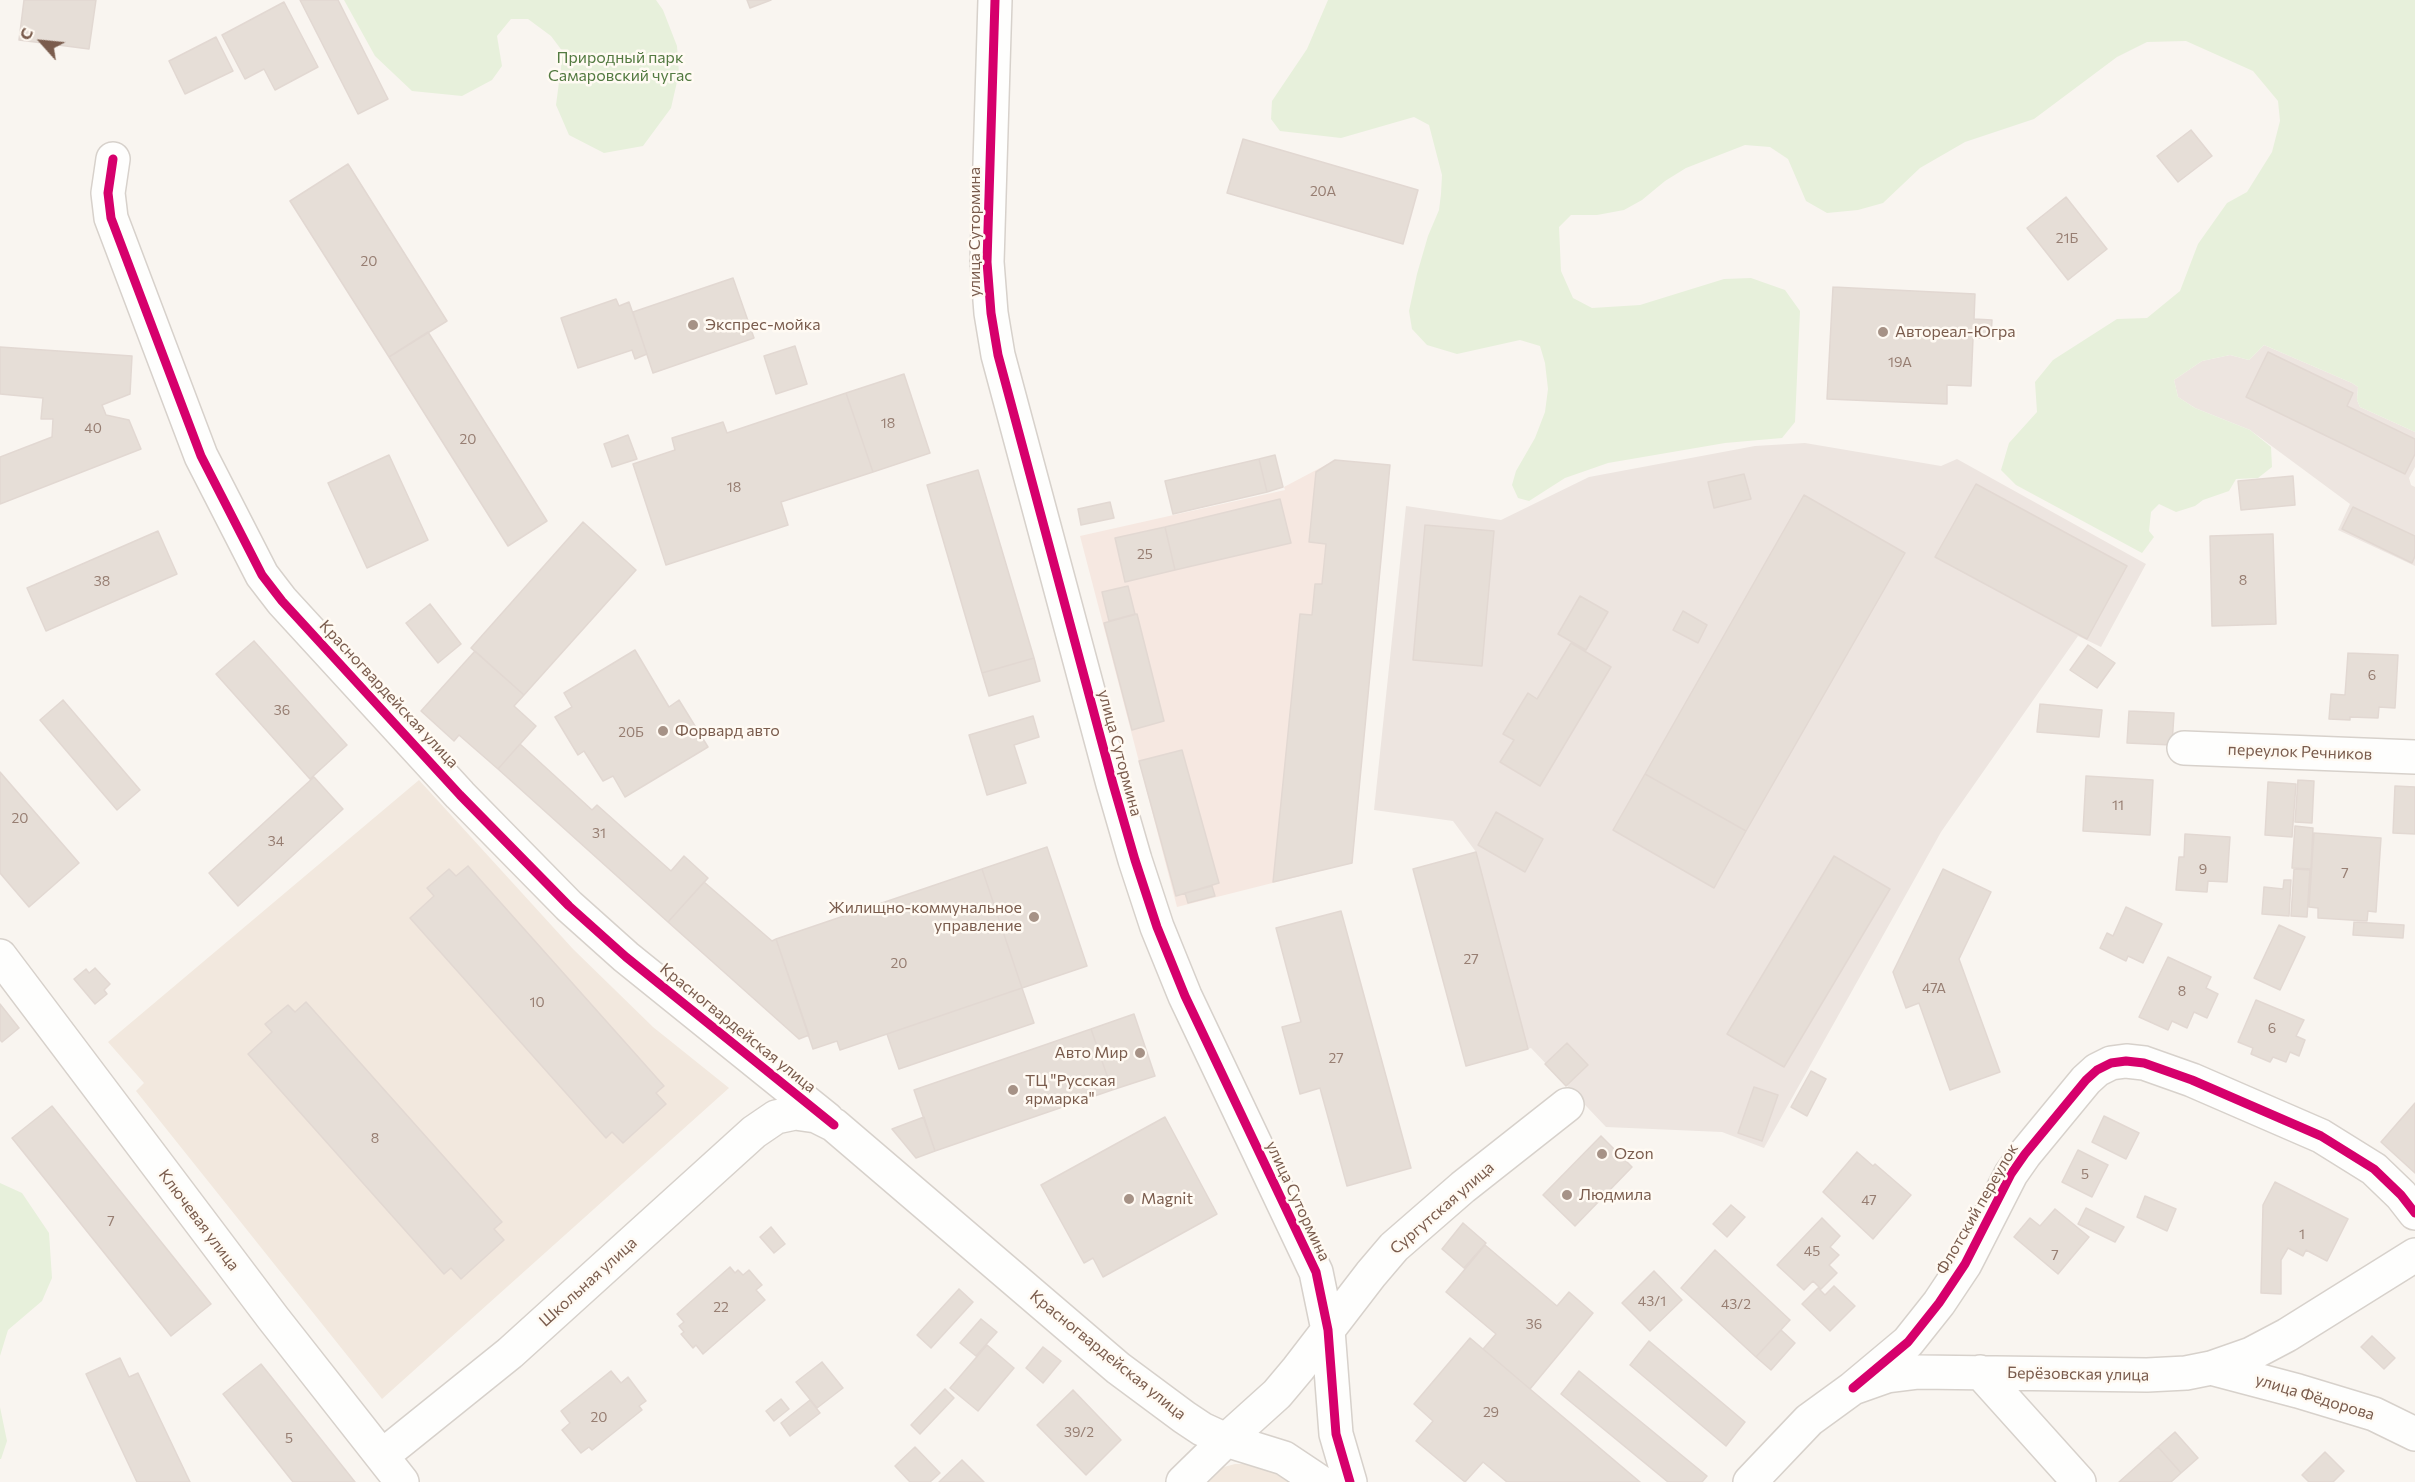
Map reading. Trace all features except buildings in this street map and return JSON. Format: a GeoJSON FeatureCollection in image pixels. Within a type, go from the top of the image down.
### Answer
{"type":"FeatureCollection","features":[{"type":"Feature","properties":{"kind":"street","name":"улица Сутормина"},"geometry":{"type":"LineString","coordinates":[[995,0],[987,262],[991,314],[1011,407],[1134,860],[1157,927],[1185,996],[1316,1272],[1329,1330],[1336,1434],[1350,1482]]}},
{"type":"Feature","properties":{"kind":"street","name":"Красногвардейская улица"},"geometry":{"type":"LineString","coordinates":[[113,159],[108,193],[111,218],[201,456],[262,575],[282,601],[460,795],[568,906],[626,957],[834,1125],[1144,1388],[1202,1429],[1226,1440],[1284,1458],[1320,1482]]}},
{"type":"Feature","properties":{"kind":"street","name":"переулок Речников"},"geometry":{"type":"LineString","coordinates":[[2184,748],[2415,756]]}},
{"type":"Feature","properties":{"kind":"street","name":"Ключевая улица"},"geometry":{"type":"LineString","coordinates":[[0,956],[273,1318],[402,1482]]}},
{"type":"Feature","properties":{"kind":"street","name":"Флотский переулок"},"geometry":{"type":"LineString","coordinates":[[1852,1388],[1908,1341],[1939,1303],[1965,1264],[2012,1174],[2025,1154],[2086,1080],[2097,1070],[2111,1063],[2126,1061],[2144,1063],[2192,1080],[2320,1136],[2374,1169],[2401,1195],[2415,1213]]}},
{"type":"Feature","properties":{"kind":"street","name":"Сургутская улица"},"geometry":{"type":"LineString","coordinates":[[1183,1482],[1277,1394],[1394,1247],[1463,1187],[1567,1105]]}},
{"type":"Feature","properties":{"kind":"street","name":"Красногвардейская улица"},"geometry":{"type":"LineString","coordinates":[[795,1113],[816,1116],[834,1125]]}},
{"type":"Feature","properties":{"kind":"street","name":"Школьная улица"},"geometry":{"type":"LineString","coordinates":[[382,1456],[510,1353],[754,1132],[776,1117],[795,1113]]}},
{"type":"Feature","properties":{"kind":"street","name":"Берёзовская улица"},"geometry":{"type":"LineString","coordinates":[[1750,1482],[1809,1420],[1852,1388],[1887,1376],[1919,1372],[2147,1375],[2186,1373],[2211,1368],[2251,1354],[2287,1335],[2415,1255]]}},
{"type":"Feature","properties":{"kind":"street","name":"улица Фёдорова"},"geometry":{"type":"LineString","coordinates":[[2211,1368],[2298,1390],[2374,1414],[2415,1434]]}},
{"type":"Feature","properties":{"kind":"street"},"geometry":{"type":"LineString","coordinates":[[1980,1372],[2079,1482]]}},
{"type":"Feature","properties":{"kind":"shaded area"},"geometry":{"type":"Polygon","coordinates":[[[2264,345],[2352,383],[2358,387],[2357,400],[2360,407],[2415,432],[2415,467],[2409,478],[2411,485],[2415,487],[2415,566],[2338,530],[2350,504],[2250,430],[2195,408],[2178,397],[2174,380],[2202,361],[2230,355],[2249,360],[2264,345]]]}},
{"type":"Feature","properties":{"kind":"shaded area"},"geometry":{"type":"Polygon","coordinates":[[[1805,443],[1941,466],[1957,459],[2146,564],[2101,647],[2078,636],[1941,832],[1764,1148],[1722,1132],[1606,1127],[1531,1048],[1528,1049],[1476,852],[1453,821],[1374,810],[1406,506],[1501,520],[1589,477],[1755,446],[1805,443]]]}},
{"type":"Feature","properties":{"kind":"shaded area"},"geometry":{"type":"Polygon","coordinates":[[[1335,460],[1390,465],[1352,863],[1177,907],[1080,536],[1285,490],[1284,487],[1335,460]]]}},
{"type":"Feature","properties":{"kind":"shaded area"},"geometry":{"type":"Polygon","coordinates":[[[419,780],[573,949],[653,1027],[729,1088],[382,1399],[136,1091],[144,1083],[108,1042],[419,780]]]}},
{"type":"Feature","properties":{"kind":"shaded area"},"geometry":{"type":"Polygon","coordinates":[[[1235,1464],[1249,1464],[1279,1473],[1293,1482],[1199,1482],[1213,1470],[1235,1464]]]}},
{"type":"Feature","properties":{"kind":"green space","name":"Природный парк Самаровский чугас"},"geometry":{"type":"Polygon","coordinates":[[[344,0],[656,0],[663,10],[677,46],[679,73],[671,108],[643,146],[604,153],[569,135],[556,105],[563,52],[551,36],[528,19],[511,19],[497,36],[502,66],[492,80],[462,96],[412,91],[375,56],[344,0]]]}},
{"type":"Feature","properties":{"kind":"green space"},"geometry":{"type":"Polygon","coordinates":[[[1328,0],[2415,0],[2415,432],[2360,407],[2357,400],[2358,387],[2352,383],[2264,345],[2249,360],[2230,355],[2202,361],[2174,380],[2178,397],[2195,408],[2250,430],[2271,447],[2272,467],[2258,478],[2236,479],[2229,491],[2203,500],[2195,506],[2176,512],[2159,504],[2151,512],[2149,531],[2154,537],[2142,553],[2016,485],[2001,470],[2009,443],[2037,412],[2035,382],[2053,360],[2117,319],[2147,318],[2180,291],[2198,244],[2227,203],[2247,192],[2272,152],[2280,121],[2278,101],[2253,71],[2186,41],[2147,42],[2117,57],[2034,119],[1965,142],[1920,168],[1883,203],[1858,210],[1827,213],[1806,201],[1788,159],[1770,147],[1745,145],[1686,168],[1665,181],[1642,200],[1624,210],[1597,215],[1571,215],[1559,227],[1561,271],[1573,298],[1592,308],[1640,305],[1724,279],[1751,278],[1785,290],[1800,311],[1795,422],[1782,438],[1725,443],[1608,463],[1565,478],[1529,501],[1518,498],[1512,485],[1516,471],[1535,438],[1545,412],[1548,389],[1545,363],[1540,346],[1520,340],[1457,354],[1427,345],[1412,329],[1409,311],[1428,236],[1439,210],[1441,194],[1442,175],[1429,125],[1414,117],[1341,138],[1280,131],[1271,119],[1272,101],[1307,49],[1328,0]]]}},
{"type":"Feature","properties":{"kind":"green space"},"geometry":{"type":"Polygon","coordinates":[[[0,1183],[22,1193],[49,1233],[52,1278],[42,1301],[8,1330],[0,1356],[0,1183]]]}},
{"type":"Feature","properties":{"kind":"green space"},"geometry":{"type":"Polygon","coordinates":[[[0,1407],[7,1441],[1,1459],[0,1459],[0,1407]]]}},
{"type":"Feature","properties":{"kind":"cycle path"},"geometry":{"type":"LineString","coordinates":[[995,0],[987,262],[991,313],[998,355],[1113,784],[1157,927],[1185,996],[1316,1272],[1328,1330],[1336,1434],[1350,1482]]}},
{"type":"Feature","properties":{"kind":"cycle path"},"geometry":{"type":"LineString","coordinates":[[113,159],[108,193],[111,218],[201,456],[262,575],[282,601],[460,795],[569,906],[626,957],[834,1125]]}},
{"type":"Feature","properties":{"kind":"cycle path"},"geometry":{"type":"LineString","coordinates":[[1853,1388],[1908,1342],[1939,1303],[1965,1264],[2011,1174],[2025,1154],[2086,1080],[2097,1070],[2111,1063],[2126,1061],[2144,1063],[2192,1080],[2321,1136],[2374,1169],[2401,1195],[2415,1213]]}},
{"type":"Feature","properties":{"kind":"place","name":"Экспрес-мойка"},"geometry":{"type":"Point","coordinates":[693,325]}},
{"type":"Feature","properties":{"kind":"place","name":"Автореал-Югра"},"geometry":{"type":"Point","coordinates":[1883,332]}},
{"type":"Feature","properties":{"kind":"place","name":"Форвард авто"},"geometry":{"type":"Point","coordinates":[663,731]}},
{"type":"Feature","properties":{"kind":"place","name":"Жилищно-коммунальное управление"},"geometry":{"type":"Point","coordinates":[1034,917]}},
{"type":"Feature","properties":{"kind":"place","name":"Авто Мир"},"geometry":{"type":"Point","coordinates":[1140,1053]}},
{"type":"Feature","properties":{"kind":"place","name":"ТЦ \"Русская ярмарка\""},"geometry":{"type":"Point","coordinates":[1013,1090]}},
{"type":"Feature","properties":{"kind":"place","name":"Ozon"},"geometry":{"type":"Point","coordinates":[1602,1154]}},
{"type":"Feature","properties":{"kind":"place","name":"Людмила"},"geometry":{"type":"Point","coordinates":[1567,1195]}},
{"type":"Feature","properties":{"kind":"place","name":"Magnit"},"geometry":{"type":"Point","coordinates":[1129,1199]}}]}
